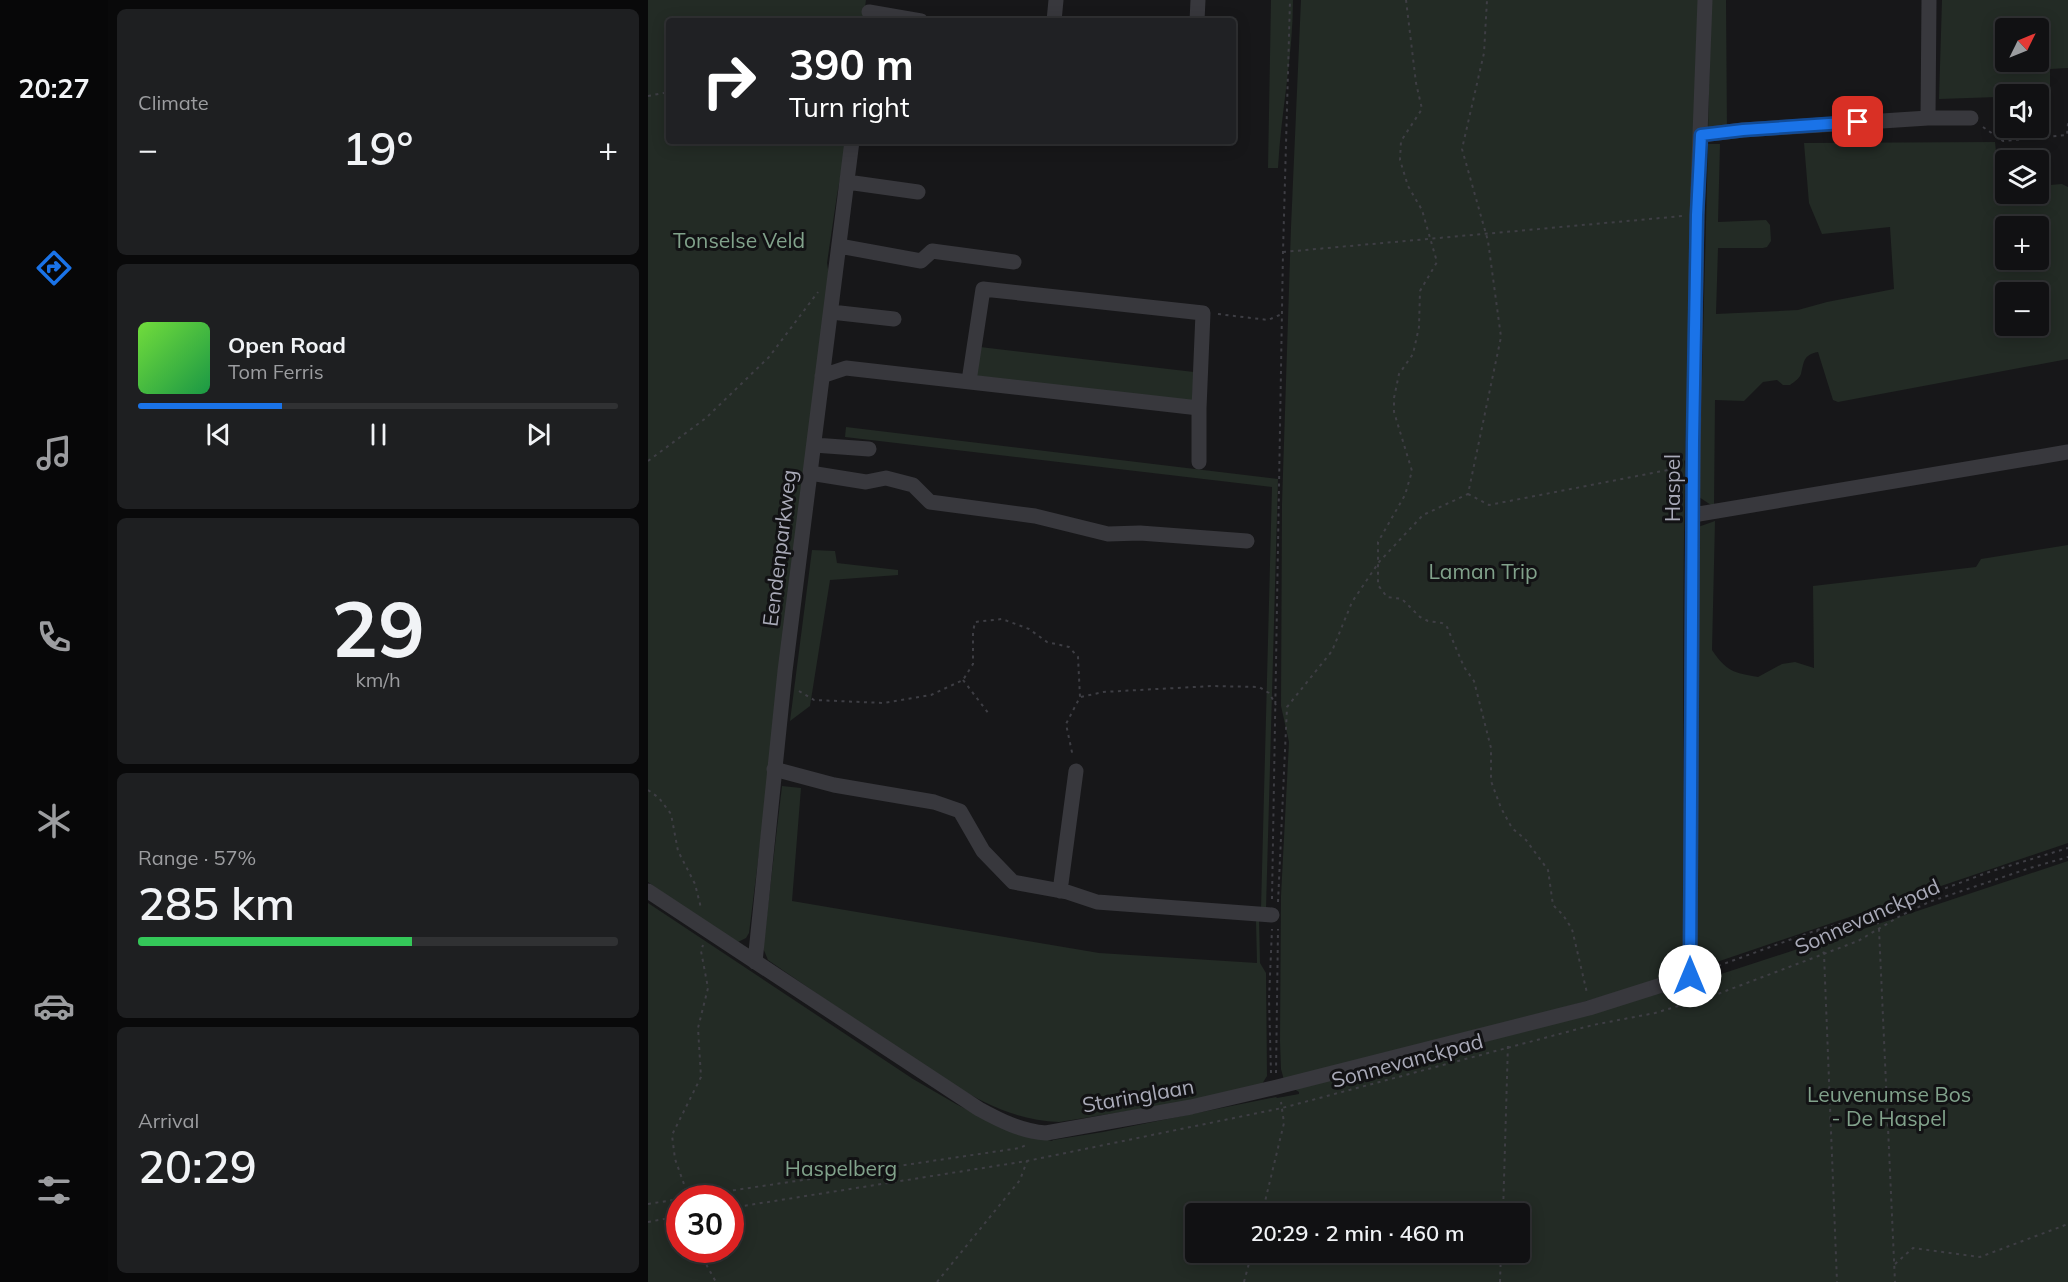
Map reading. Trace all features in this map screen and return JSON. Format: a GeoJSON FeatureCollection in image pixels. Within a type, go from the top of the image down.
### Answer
{"type":"FeatureCollection","features":[{"type":"Feature","properties":{"kind":"street"},"geometry":{"type":"LineString","coordinates":[[1054,18],[1056,0]]}},
{"type":"Feature","properties":{"kind":"street"},"geometry":{"type":"LineString","coordinates":[[1197,18],[1198,0]]}},
{"type":"Feature","properties":{"kind":"street","name":"Haspel"},"geometry":{"type":"LineString","coordinates":[[1690,976],[1697,215],[1706,0]]}},
{"type":"Feature","properties":{"kind":"street"},"geometry":{"type":"LineString","coordinates":[[1928,118],[1929,0]]}},
{"type":"Feature","properties":{"kind":"street"},"geometry":{"type":"LineString","coordinates":[[869,11],[905,18]]}},
{"type":"Feature","properties":{"kind":"street"},"geometry":{"type":"LineString","coordinates":[[1701,135],[1743,130],[1928,118],[1971,118]]}},
{"type":"Feature","properties":{"kind":"street","name":"Eendenparkweg"},"geometry":{"type":"LineString","coordinates":[[755,962],[784,682],[852,144]]}},
{"type":"Feature","properties":{"kind":"street"},"geometry":{"type":"LineString","coordinates":[[847,182],[918,192]]}},
{"type":"Feature","properties":{"kind":"street"},"geometry":{"type":"LineString","coordinates":[[839,246],[921,261],[932,251],[1014,261]]}},
{"type":"Feature","properties":{"kind":"street"},"geometry":{"type":"LineString","coordinates":[[969,381],[983,289],[1203,313],[1199,462]]}},
{"type":"Feature","properties":{"kind":"street"},"geometry":{"type":"LineString","coordinates":[[831,312],[894,319]]}},
{"type":"Feature","properties":{"kind":"street"},"geometry":{"type":"LineString","coordinates":[[822,376],[846,368],[1199,408]]}},
{"type":"Feature","properties":{"kind":"street"},"geometry":{"type":"LineString","coordinates":[[814,445],[869,449]]}},
{"type":"Feature","properties":{"kind":"street"},"geometry":{"type":"LineString","coordinates":[[1693,515],[2068,452]]}},
{"type":"Feature","properties":{"kind":"street"},"geometry":{"type":"LineString","coordinates":[[810,473],[866,482],[886,478],[914,485],[930,502],[1035,516],[1108,534],[1174,535],[1247,541]]}},
{"type":"Feature","properties":{"kind":"street"},"geometry":{"type":"LineString","coordinates":[[774,769],[834,785],[934,802],[960,811],[983,851],[1013,882],[1059,891],[1096,902],[1276,915]]}},
{"type":"Feature","properties":{"kind":"street"},"geometry":{"type":"LineString","coordinates":[[1059,891],[1076,771]]}},
{"type":"Feature","properties":{"kind":"street","name":"Staringlaan"},"geometry":{"type":"LineString","coordinates":[[648,891],[979,1109],[1016,1127],[1046,1133],[1191,1107],[1274,1087],[1589,1008],[1690,976]]}},
{"type":"Feature","properties":{"kind":"path"},"geometry":{"type":"LineString","coordinates":[[1274,1087],[1276,1070],[1276,915],[1273,766],[1290,0]]}},
{"type":"Feature","properties":{"kind":"path"},"geometry":{"type":"LineString","coordinates":[[1406,0],[1416,82],[1422,109],[1401,141],[1400,160],[1408,186],[1422,210],[1437,262],[1420,291],[1419,327],[1413,354],[1399,374],[1394,398],[1394,412],[1412,471],[1405,495],[1378,542],[1378,585],[1388,597],[1402,600],[1420,617],[1442,623],[1447,627],[1464,667],[1474,681],[1491,748],[1491,781],[1501,808],[1512,828],[1526,840],[1548,870],[1553,905],[1572,929],[1593,1025]]}},
{"type":"Feature","properties":{"kind":"path"},"geometry":{"type":"LineString","coordinates":[[1468,494],[1501,337],[1486,234],[1462,149],[1484,53],[1487,0]]}},
{"type":"Feature","properties":{"kind":"path"},"geometry":{"type":"LineString","coordinates":[[648,96],[666,93]]}},
{"type":"Feature","properties":{"kind":"path"},"geometry":{"type":"LineString","coordinates":[[1971,118],[2003,141],[2067,135],[2068,123]]}},
{"type":"Feature","properties":{"kind":"path"},"geometry":{"type":"LineString","coordinates":[[1283,252],[1697,215]]}},
{"type":"Feature","properties":{"kind":"path"},"geometry":{"type":"LineString","coordinates":[[648,461],[706,418],[769,357],[837,266]]}},
{"type":"Feature","properties":{"kind":"path"},"geometry":{"type":"LineString","coordinates":[[1203,313],[1268,320],[1282,314]]}},
{"type":"Feature","properties":{"kind":"path"},"geometry":{"type":"LineString","coordinates":[[1468,494],[1489,505],[1693,465]]}},
{"type":"Feature","properties":{"kind":"path"},"geometry":{"type":"LineString","coordinates":[[1274,1087],[1269,999],[1276,915],[1287,707],[1332,651],[1352,602],[1379,562],[1423,515],[1468,494]]}},
{"type":"Feature","properties":{"kind":"path"},"geometry":{"type":"LineString","coordinates":[[784,682],[814,700],[884,702],[931,694],[963,680],[973,664],[975,621],[1002,619],[1029,629],[1047,642],[1069,647],[1078,657],[1080,697],[1066,724],[1076,771]]}},
{"type":"Feature","properties":{"kind":"path"},"geometry":{"type":"LineString","coordinates":[[963,680],[989,714]]}},
{"type":"Feature","properties":{"kind":"path"},"geometry":{"type":"LineString","coordinates":[[1080,697],[1103,692],[1212,686],[1259,687],[1269,693],[1276,705]]}},
{"type":"Feature","properties":{"kind":"path"},"geometry":{"type":"LineString","coordinates":[[648,790],[659,798],[671,814],[678,851],[695,884],[701,908]]}},
{"type":"Feature","properties":{"kind":"path","name":"Sonnevanckpad"},"geometry":{"type":"LineString","coordinates":[[1715,995],[1706,970],[1817,930],[1876,914],[1989,872],[2068,848]]}},
{"type":"Feature","properties":{"kind":"path","name":"Sonnevanckpad"},"geometry":{"type":"LineString","coordinates":[[744,1206],[1027,1161],[1282,1108],[1593,1025],[1655,1013],[1715,995],[1858,941],[1929,902],[2068,857]]}},
{"type":"Feature","properties":{"kind":"path"},"geometry":{"type":"LineString","coordinates":[[1876,914],[1880,929],[1894,1282]]}},
{"type":"Feature","properties":{"kind":"path"},"geometry":{"type":"LineString","coordinates":[[1817,930],[1824,954],[1837,1282]]}},
{"type":"Feature","properties":{"kind":"path"},"geometry":{"type":"LineString","coordinates":[[684,1185],[675,1159],[672,1135],[700,1077],[698,1028],[708,988],[701,951],[707,931]]}},
{"type":"Feature","properties":{"kind":"path"},"geometry":{"type":"LineString","coordinates":[[1503,1203],[1509,1048]]}},
{"type":"Feature","properties":{"kind":"path"},"geometry":{"type":"LineString","coordinates":[[1265,1203],[1284,1123],[1282,1108]]}},
{"type":"Feature","properties":{"kind":"path"},"geometry":{"type":"LineString","coordinates":[[744,1190],[1020,1148],[1029,1144],[1032,1138],[1046,1133]]}},
{"type":"Feature","properties":{"kind":"path"},"geometry":{"type":"LineString","coordinates":[[937,1282],[1020,1180],[1027,1161]]}},
{"type":"Feature","properties":{"kind":"path"},"geometry":{"type":"LineString","coordinates":[[648,1204],[666,1201]]}},
{"type":"Feature","properties":{"kind":"path"},"geometry":{"type":"LineString","coordinates":[[648,1222],[666,1219]]}},
{"type":"Feature","properties":{"kind":"path"},"geometry":{"type":"LineString","coordinates":[[1894,1265],[1913,1248],[1980,1257],[2068,1224]]}},
{"type":"Feature","properties":{"kind":"path"},"geometry":{"type":"LineString","coordinates":[[706,1263],[716,1282]]}},
{"type":"Feature","properties":{"kind":"path"},"geometry":{"type":"LineString","coordinates":[[1244,1282],[1249,1263]]}},
{"type":"Feature","properties":{"kind":"path"},"geometry":{"type":"LineString","coordinates":[[1500,1282],[1501,1263]]}},
{"type":"Feature","properties":{"kind":"green space","name":"Tonselse Veld"},"geometry":{"type":"Polygon","coordinates":[[[648,0],[866,0],[863,18],[666,18],[666,144],[846,144],[827,263],[830,282],[749,933],[746,938],[738,942],[701,920],[648,882],[648,0]]]}},
{"type":"Feature","properties":{"kind":"green space"},"geometry":{"type":"Polygon","coordinates":[[[1271,0],[1293,0],[1278,168],[1268,168],[1271,0]]]}},
{"type":"Feature","properties":{"kind":"green space","name":"Laman Trip"},"geometry":{"type":"Polygon","coordinates":[[[1301,0],[1700,0],[1684,461],[1685,969],[1674,976],[1506,1024],[1284,1080],[1281,1069],[1280,1041],[1281,896],[1289,742],[1281,706],[1282,504],[1301,0]]]}},
{"type":"Feature","properties":{"kind":"green space"},"geometry":{"type":"Polygon","coordinates":[[[1711,0],[1726,0],[1727,133],[1708,133],[1711,0]]]}},
{"type":"Feature","properties":{"kind":"green space"},"geometry":{"type":"Polygon","coordinates":[[[1942,0],[2068,0],[2068,68],[2050,69],[2049,105],[2049,84],[1995,84],[1995,97],[1939,99],[1942,0]]]}},
{"type":"Feature","properties":{"kind":"green space"},"geometry":{"type":"Polygon","coordinates":[[[1995,142],[1995,204],[2049,204],[2049,185],[2062,184],[2068,187],[2068,359],[1838,402],[1833,400],[1818,352],[1813,353],[1807,357],[1800,376],[1790,385],[1783,385],[1777,380],[1763,382],[1744,401],[1715,400],[1714,507],[1699,497],[1708,144],[1720,144],[1718,222],[1766,220],[1770,225],[1771,241],[1767,247],[1763,248],[1718,248],[1716,314],[1798,310],[1894,289],[1890,227],[1822,234],[1809,203],[1804,143],[1995,142]]]}},
{"type":"Feature","properties":{"kind":"green space"},"geometry":{"type":"Polygon","coordinates":[[[980,347],[1194,372],[1192,402],[975,377],[980,347]]]}},
{"type":"Feature","properties":{"kind":"green space"},"geometry":{"type":"Polygon","coordinates":[[[846,427],[1278,479],[1266,909],[1261,909],[1272,487],[845,437],[846,427]]]}},
{"type":"Feature","properties":{"kind":"green space"},"geometry":{"type":"Polygon","coordinates":[[[1715,521],[1712,650],[1731,670],[1758,677],[1782,664],[1795,662],[1814,668],[1813,586],[1976,567],[1981,559],[2068,545],[2068,843],[1708,965],[1698,960],[1695,651],[1698,527],[1715,521]]]}},
{"type":"Feature","properties":{"kind":"green space"},"geometry":{"type":"Polygon","coordinates":[[[812,550],[835,551],[837,563],[898,570],[898,575],[830,580],[810,706],[790,721],[812,550]]]}},
{"type":"Feature","properties":{"kind":"green space"},"geometry":{"type":"Polygon","coordinates":[[[782,786],[801,788],[792,901],[1099,953],[1257,963],[1256,920],[1259,920],[1260,963],[1266,973],[1267,1076],[1262,1084],[1191,1101],[1059,1122],[1036,1120],[1014,1114],[972,1096],[768,960],[763,948],[782,786]]]}},
{"type":"Feature","properties":{"kind":"green space"},"geometry":{"type":"Polygon","coordinates":[[[2068,861],[2068,1282],[648,1282],[648,903],[913,1079],[1011,1132],[1052,1141],[1299,1094],[1291,1087],[1617,1004],[1825,942],[1825,940],[1869,922],[1851,933],[2068,861]]]}},
{"type":"Feature","properties":{"kind":"route"},"geometry":{"type":"LineString","coordinates":[[1690,976],[1693,442],[1697,215],[1701,135],[1858,122]]}},
{"type":"Feature","properties":{"kind":"park label","name":"Leuvenumse Bos - De Haspel"},"geometry":{"type":"Point","coordinates":[1889,1106]}},
{"type":"Feature","properties":{"kind":"park label","name":"Haspelberg"},"geometry":{"type":"Point","coordinates":[841,1168]}}]}
